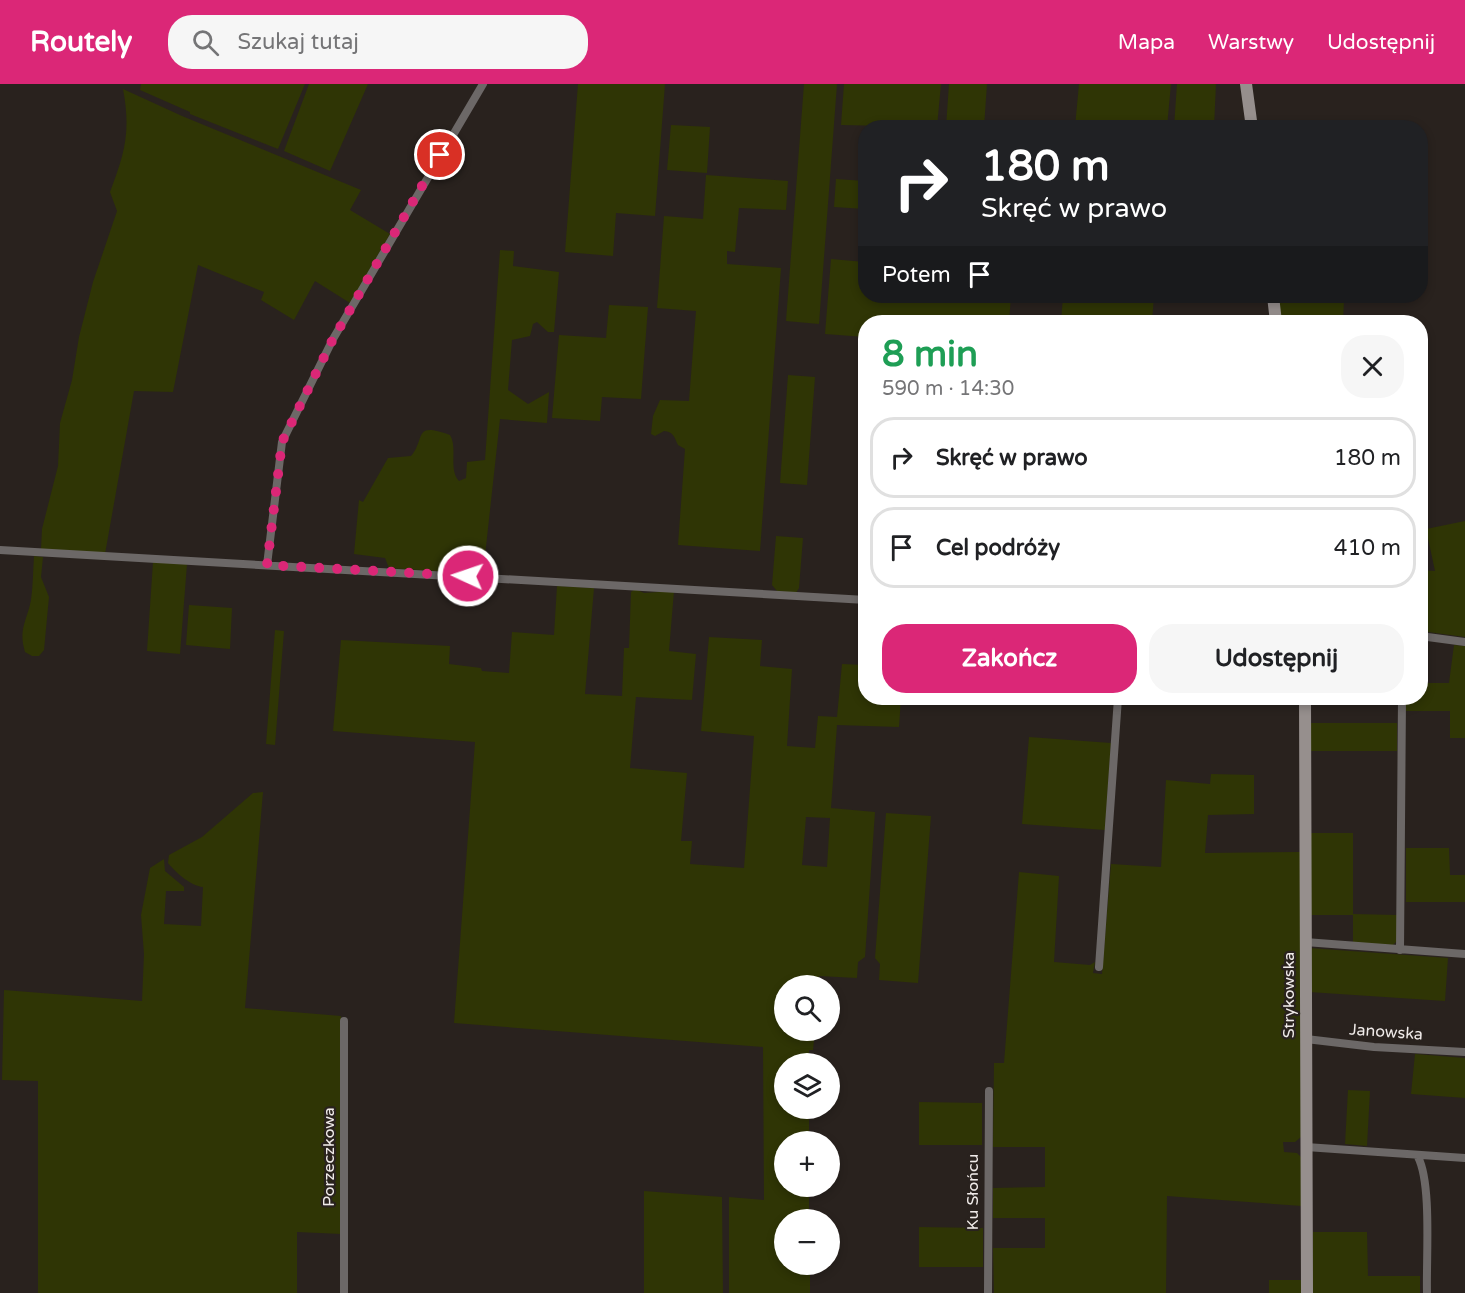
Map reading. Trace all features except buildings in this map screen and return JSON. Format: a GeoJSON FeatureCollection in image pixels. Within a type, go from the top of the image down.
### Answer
{"type":"FeatureCollection","features":[{"type":"Feature","properties":{"kind":"street"},"geometry":{"type":"LineString","coordinates":[[267,565],[282,442],[333,339],[483,84]]}},
{"type":"Feature","properties":{"kind":"street"},"geometry":{"type":"LineString","coordinates":[[1246,84],[1251,120]]}},
{"type":"Feature","properties":{"kind":"street"},"geometry":{"type":"LineString","coordinates":[[0,550],[858,600]]}},
{"type":"Feature","properties":{"kind":"street"},"geometry":{"type":"LineString","coordinates":[[1428,637],[1465,642]]}},
{"type":"Feature","properties":{"kind":"street"},"geometry":{"type":"LineString","coordinates":[[1099,967],[1118,705]]}},
{"type":"Feature","properties":{"kind":"street","name":"Strykowska"},"geometry":{"type":"LineString","coordinates":[[1305,705],[1306,1293]]}},
{"type":"Feature","properties":{"kind":"street"},"geometry":{"type":"LineString","coordinates":[[1400,950],[1402,705]]}},
{"type":"Feature","properties":{"kind":"street"},"geometry":{"type":"LineString","coordinates":[[1305,942],[1465,954]]}},
{"type":"Feature","properties":{"kind":"street","name":"Porzeczkowa"},"geometry":{"type":"LineString","coordinates":[[344,1021],[344,1293]]}},
{"type":"Feature","properties":{"kind":"street","name":"Janowska"},"geometry":{"type":"LineString","coordinates":[[1306,1039],[1374,1047],[1465,1052]]}},
{"type":"Feature","properties":{"kind":"street","name":"Ku Słońcu"},"geometry":{"type":"LineString","coordinates":[[988,1091],[988,1293]]}},
{"type":"Feature","properties":{"kind":"street"},"geometry":{"type":"LineString","coordinates":[[1306,1147],[1418,1157],[1465,1158]]}},
{"type":"Feature","properties":{"kind":"street"},"geometry":{"type":"LineString","coordinates":[[1418,1157],[1424,1172],[1426,1192],[1427,1293]]}},
{"type":"Feature","properties":{"kind":"green space"},"geometry":{"type":"Polygon","coordinates":[[[141,84],[305,84],[278,149],[190,114],[190,112],[140,90],[141,84]]]}},
{"type":"Feature","properties":{"kind":"green space"},"geometry":{"type":"Polygon","coordinates":[[[309,84],[368,84],[330,171],[284,151],[309,84]]]}},
{"type":"Feature","properties":{"kind":"green space"},"geometry":{"type":"Polygon","coordinates":[[[578,84],[665,84],[655,216],[616,213],[613,256],[565,252],[578,84]]]}},
{"type":"Feature","properties":{"kind":"green space"},"geometry":{"type":"Polygon","coordinates":[[[804,84],[837,84],[819,324],[786,321],[804,84]]]}},
{"type":"Feature","properties":{"kind":"green space"},"geometry":{"type":"Polygon","coordinates":[[[844,84],[941,84],[938,120],[858,120],[858,125],[841,125],[844,84]]]}},
{"type":"Feature","properties":{"kind":"green space"},"geometry":{"type":"Polygon","coordinates":[[[949,84],[987,84],[984,120],[946,120],[949,84]]]}},
{"type":"Feature","properties":{"kind":"green space"},"geometry":{"type":"Polygon","coordinates":[[[1079,84],[1171,84],[1168,120],[1076,120],[1079,84]]]}},
{"type":"Feature","properties":{"kind":"green space"},"geometry":{"type":"Polygon","coordinates":[[[1177,84],[1216,84],[1214,120],[1174,120],[1177,84]]]}},
{"type":"Feature","properties":{"kind":"green space"},"geometry":{"type":"Polygon","coordinates":[[[123,89],[182,116],[361,190],[350,210],[390,234],[350,303],[315,281],[294,320],[261,300],[264,292],[198,265],[173,392],[134,391],[105,554],[41,549],[42,529],[58,466],[60,423],[72,380],[79,337],[93,282],[117,211],[110,192],[125,142],[126,117],[123,89]]]}},
{"type":"Feature","properties":{"kind":"green space"},"geometry":{"type":"Polygon","coordinates":[[[671,125],[710,127],[707,173],[667,170],[671,125]]]}},
{"type":"Feature","properties":{"kind":"green space"},"geometry":{"type":"Polygon","coordinates":[[[706,175],[788,181],[786,210],[739,208],[735,252],[727,251],[727,264],[781,268],[760,551],[678,545],[685,449],[678,445],[670,432],[664,431],[655,436],[651,434],[653,416],[660,400],[689,401],[696,311],[657,308],[664,216],[703,219],[706,175]]]}},
{"type":"Feature","properties":{"kind":"green space"},"geometry":{"type":"Polygon","coordinates":[[[836,179],[858,181],[858,209],[834,207],[836,179]]]}},
{"type":"Feature","properties":{"kind":"green space"},"geometry":{"type":"Polygon","coordinates":[[[500,250],[514,251],[513,266],[559,272],[554,332],[548,332],[537,322],[533,324],[530,336],[512,340],[508,390],[528,404],[549,392],[547,423],[500,419],[483,574],[389,568],[385,558],[354,554],[359,500],[363,502],[388,458],[411,456],[425,431],[438,431],[450,435],[454,471],[459,481],[466,478],[467,462],[485,460],[500,250]]]}},
{"type":"Feature","properties":{"kind":"green space"},"geometry":{"type":"Polygon","coordinates":[[[831,259],[858,261],[858,303],[1010,303],[1010,315],[858,315],[858,336],[825,334],[831,259]]]}},
{"type":"Feature","properties":{"kind":"green space"},"geometry":{"type":"Polygon","coordinates":[[[1062,303],[1153,303],[1153,315],[1062,315],[1062,303]]]}},
{"type":"Feature","properties":{"kind":"green space"},"geometry":{"type":"Polygon","coordinates":[[[1279,303],[1344,303],[1343,315],[1280,315],[1279,303]]]}},
{"type":"Feature","properties":{"kind":"green space"},"geometry":{"type":"Polygon","coordinates":[[[609,305],[648,307],[641,399],[602,397],[600,421],[552,418],[559,335],[606,338],[609,305]]]}},
{"type":"Feature","properties":{"kind":"green space"},"geometry":{"type":"Polygon","coordinates":[[[788,375],[815,377],[807,485],[780,483],[788,375]]]}},
{"type":"Feature","properties":{"kind":"green space"},"geometry":{"type":"Polygon","coordinates":[[[1465,521],[1465,637],[1428,632],[1428,570],[1435,571],[1428,529],[1465,521]]]}},
{"type":"Feature","properties":{"kind":"green space"},"geometry":{"type":"Polygon","coordinates":[[[776,536],[803,538],[799,588],[796,593],[777,591],[772,585],[776,536]]]}},
{"type":"Feature","properties":{"kind":"green space"},"geometry":{"type":"Polygon","coordinates":[[[34,556],[43,557],[41,577],[49,597],[44,650],[39,656],[32,656],[25,652],[22,637],[31,600],[34,556]]]}},
{"type":"Feature","properties":{"kind":"green space"},"geometry":{"type":"Polygon","coordinates":[[[153,562],[187,564],[180,654],[147,651],[153,562]]]}},
{"type":"Feature","properties":{"kind":"green space"},"geometry":{"type":"Polygon","coordinates":[[[557,586],[594,588],[585,694],[622,696],[624,648],[629,648],[631,592],[635,589],[644,593],[674,591],[669,651],[696,654],[692,700],[636,697],[630,768],[687,773],[681,841],[692,841],[690,864],[744,868],[754,736],[701,731],[709,637],[762,640],[760,666],[792,669],[787,746],[815,748],[818,716],[837,717],[842,664],[858,665],[858,705],[901,705],[899,727],[837,725],[831,808],[875,812],[865,957],[858,962],[857,978],[840,977],[840,975],[774,975],[774,1041],[814,1041],[813,1050],[809,1050],[809,1053],[774,1053],[774,1119],[809,1119],[809,1131],[774,1131],[774,1197],[809,1197],[809,1209],[774,1209],[774,1275],[810,1275],[810,1293],[729,1293],[729,1197],[764,1200],[763,1047],[454,1023],[475,742],[333,731],[341,640],[450,646],[449,664],[481,668],[482,671],[509,673],[512,632],[554,635],[557,586]],[[806,817],[802,865],[827,867],[830,818],[806,817]]]}},
{"type":"Feature","properties":{"kind":"green space"},"geometry":{"type":"Polygon","coordinates":[[[189,605],[232,608],[230,649],[186,645],[189,605]]]}},
{"type":"Feature","properties":{"kind":"green space"},"geometry":{"type":"Polygon","coordinates":[[[275,630],[284,631],[275,745],[266,744],[275,630]]]}},
{"type":"Feature","properties":{"kind":"green space"},"geometry":{"type":"Polygon","coordinates":[[[1454,645],[1465,646],[1465,738],[1450,738],[1450,711],[1406,711],[1406,705],[1428,705],[1428,683],[1449,683],[1454,645]]]}},
{"type":"Feature","properties":{"kind":"green space"},"geometry":{"type":"Polygon","coordinates":[[[1310,723],[1397,723],[1397,751],[1310,751],[1310,723]]]}},
{"type":"Feature","properties":{"kind":"green space"},"geometry":{"type":"Polygon","coordinates":[[[1029,737],[1111,743],[1105,830],[1022,824],[1029,737]]]}},
{"type":"Feature","properties":{"kind":"green space"},"geometry":{"type":"Polygon","coordinates":[[[1211,774],[1254,775],[1254,814],[1208,815],[1205,853],[1301,852],[1301,1137],[1295,1142],[1283,1142],[1284,1152],[1297,1153],[1302,1158],[1302,1206],[1167,1196],[1166,1293],[994,1293],[993,1248],[1045,1248],[1045,1218],[993,1218],[993,1188],[1045,1187],[1045,1147],[993,1147],[994,1063],[1004,1063],[1019,872],[1059,876],[1054,962],[1090,965],[1095,962],[1093,973],[1102,974],[1111,864],[1161,867],[1166,780],[1210,784],[1211,774]]]}},
{"type":"Feature","properties":{"kind":"green space"},"geometry":{"type":"Polygon","coordinates":[[[263,792],[245,1008],[341,1016],[342,1234],[297,1232],[297,1293],[38,1293],[38,1081],[2,1080],[4,990],[142,1001],[144,954],[141,915],[150,868],[164,859],[165,871],[184,887],[184,891],[166,891],[164,924],[201,926],[203,887],[189,882],[175,871],[168,863],[169,855],[202,837],[253,793],[263,792]]]}},
{"type":"Feature","properties":{"kind":"green space"},"geometry":{"type":"Polygon","coordinates":[[[886,813],[931,816],[918,983],[879,980],[880,964],[875,958],[886,813]]]}},
{"type":"Feature","properties":{"kind":"green space"},"geometry":{"type":"Polygon","coordinates":[[[1310,833],[1353,833],[1353,914],[1397,915],[1397,941],[1393,945],[1353,943],[1353,915],[1310,915],[1310,833]]]}},
{"type":"Feature","properties":{"kind":"green space"},"geometry":{"type":"Polygon","coordinates":[[[1406,848],[1449,848],[1450,875],[1465,875],[1465,902],[1406,902],[1406,848]]]}},
{"type":"Feature","properties":{"kind":"green space"},"geometry":{"type":"Polygon","coordinates":[[[1309,948],[1448,958],[1445,1001],[1309,992],[1309,948]]]}},
{"type":"Feature","properties":{"kind":"green space"},"geometry":{"type":"Polygon","coordinates":[[[1415,1054],[1465,1058],[1465,1098],[1411,1094],[1415,1054]]]}},
{"type":"Feature","properties":{"kind":"green space"},"geometry":{"type":"Polygon","coordinates":[[[1348,1090],[1370,1091],[1367,1146],[1345,1144],[1348,1090]]]}},
{"type":"Feature","properties":{"kind":"green space"},"geometry":{"type":"Polygon","coordinates":[[[919,1102],[982,1103],[982,1145],[919,1145],[919,1102]]]}},
{"type":"Feature","properties":{"kind":"green space"},"geometry":{"type":"Polygon","coordinates":[[[644,1191],[722,1197],[723,1293],[644,1293],[644,1191]]]}},
{"type":"Feature","properties":{"kind":"green space"},"geometry":{"type":"Polygon","coordinates":[[[919,1227],[983,1228],[983,1267],[919,1267],[919,1227]]]}},
{"type":"Feature","properties":{"kind":"green space"},"geometry":{"type":"Polygon","coordinates":[[[1313,1232],[1367,1232],[1368,1276],[1420,1276],[1420,1293],[1313,1293],[1313,1232]]]}},
{"type":"Feature","properties":{"kind":"green space"},"geometry":{"type":"Polygon","coordinates":[[[1269,1280],[1302,1280],[1302,1293],[1269,1293],[1269,1280]]]}},
{"type":"Feature","properties":{"kind":"route"},"geometry":{"type":"LineString","coordinates":[[440,155],[333,339],[282,442],[267,565],[468,576]]}}]}
